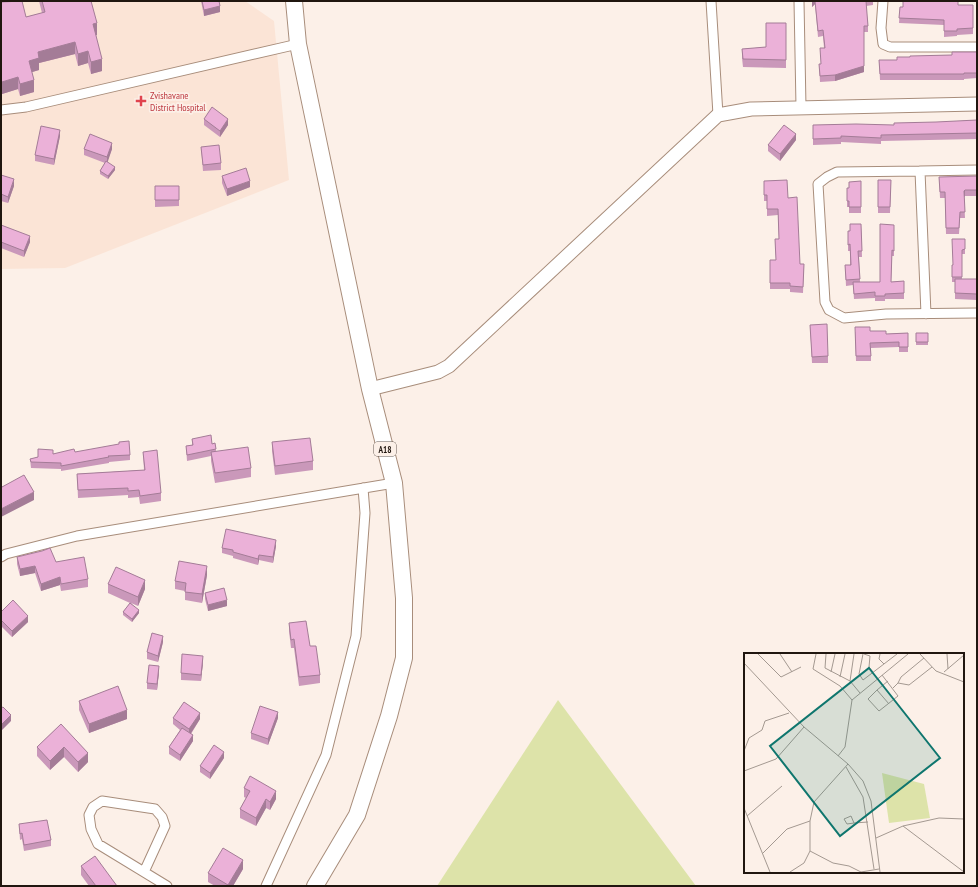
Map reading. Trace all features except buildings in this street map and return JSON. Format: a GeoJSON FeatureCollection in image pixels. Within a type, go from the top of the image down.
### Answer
{"type":"FeatureCollection","features":[{"type":"Feature","properties":{"kind":"highway","name":"A18"},"geometry":{"type":"LineString","coordinates":[[294,1],[298,44],[370,389],[394,483],[404,598],[404,658],[389,716],[357,815],[315,886]]}},
{"type":"Feature","properties":{"kind":"street"},"geometry":{"type":"LineString","coordinates":[[711,1],[718,114]]}},
{"type":"Feature","properties":{"kind":"street"},"geometry":{"type":"LineString","coordinates":[[799,1],[802,107]]}},
{"type":"Feature","properties":{"kind":"street"},"geometry":{"type":"LineString","coordinates":[[883,1],[881,28],[883,44],[890,47],[977,47]]}},
{"type":"Feature","properties":{"kind":"street"},"geometry":{"type":"LineString","coordinates":[[1,110],[26,107],[298,44]]}},
{"type":"Feature","properties":{"kind":"street"},"geometry":{"type":"LineString","coordinates":[[370,389],[438,372],[449,366],[718,114],[751,108],[977,104]]}},
{"type":"Feature","properties":{"kind":"street"},"geometry":{"type":"LineString","coordinates":[[977,170],[837,172],[818,184],[825,302],[830,310],[844,318],[886,314],[977,313]]}},
{"type":"Feature","properties":{"kind":"street"},"geometry":{"type":"LineString","coordinates":[[920,171],[926,314]]}},
{"type":"Feature","properties":{"kind":"street"},"geometry":{"type":"LineString","coordinates":[[1,557],[6,554],[77,536],[394,483]]}},
{"type":"Feature","properties":{"kind":"street"},"geometry":{"type":"LineString","coordinates":[[266,886],[326,755],[356,636],[364,513],[363,488]]}},
{"type":"Feature","properties":{"kind":"street"},"geometry":{"type":"LineString","coordinates":[[144,872],[165,826],[162,817],[155,809],[102,801],[93,807],[89,815],[91,829],[98,844],[144,872],[167,886]]}},
{"type":"Feature","properties":{"kind":"shaded area","name":"Zvishavane District Hospital"},"geometry":{"type":"Polygon","coordinates":[[[1,1],[245,1],[274,21],[289,180],[65,268],[1,269],[1,1]]]}},
{"type":"Feature","properties":{"kind":"green space"},"geometry":{"type":"Polygon","coordinates":[[[558,700],[696,886],[437,886],[558,700]]]}},
{"type":"Feature","properties":{"kind":"place","name":"Zvishavane District Hospital"},"geometry":{"type":"Point","coordinates":[141,101]}}]}
